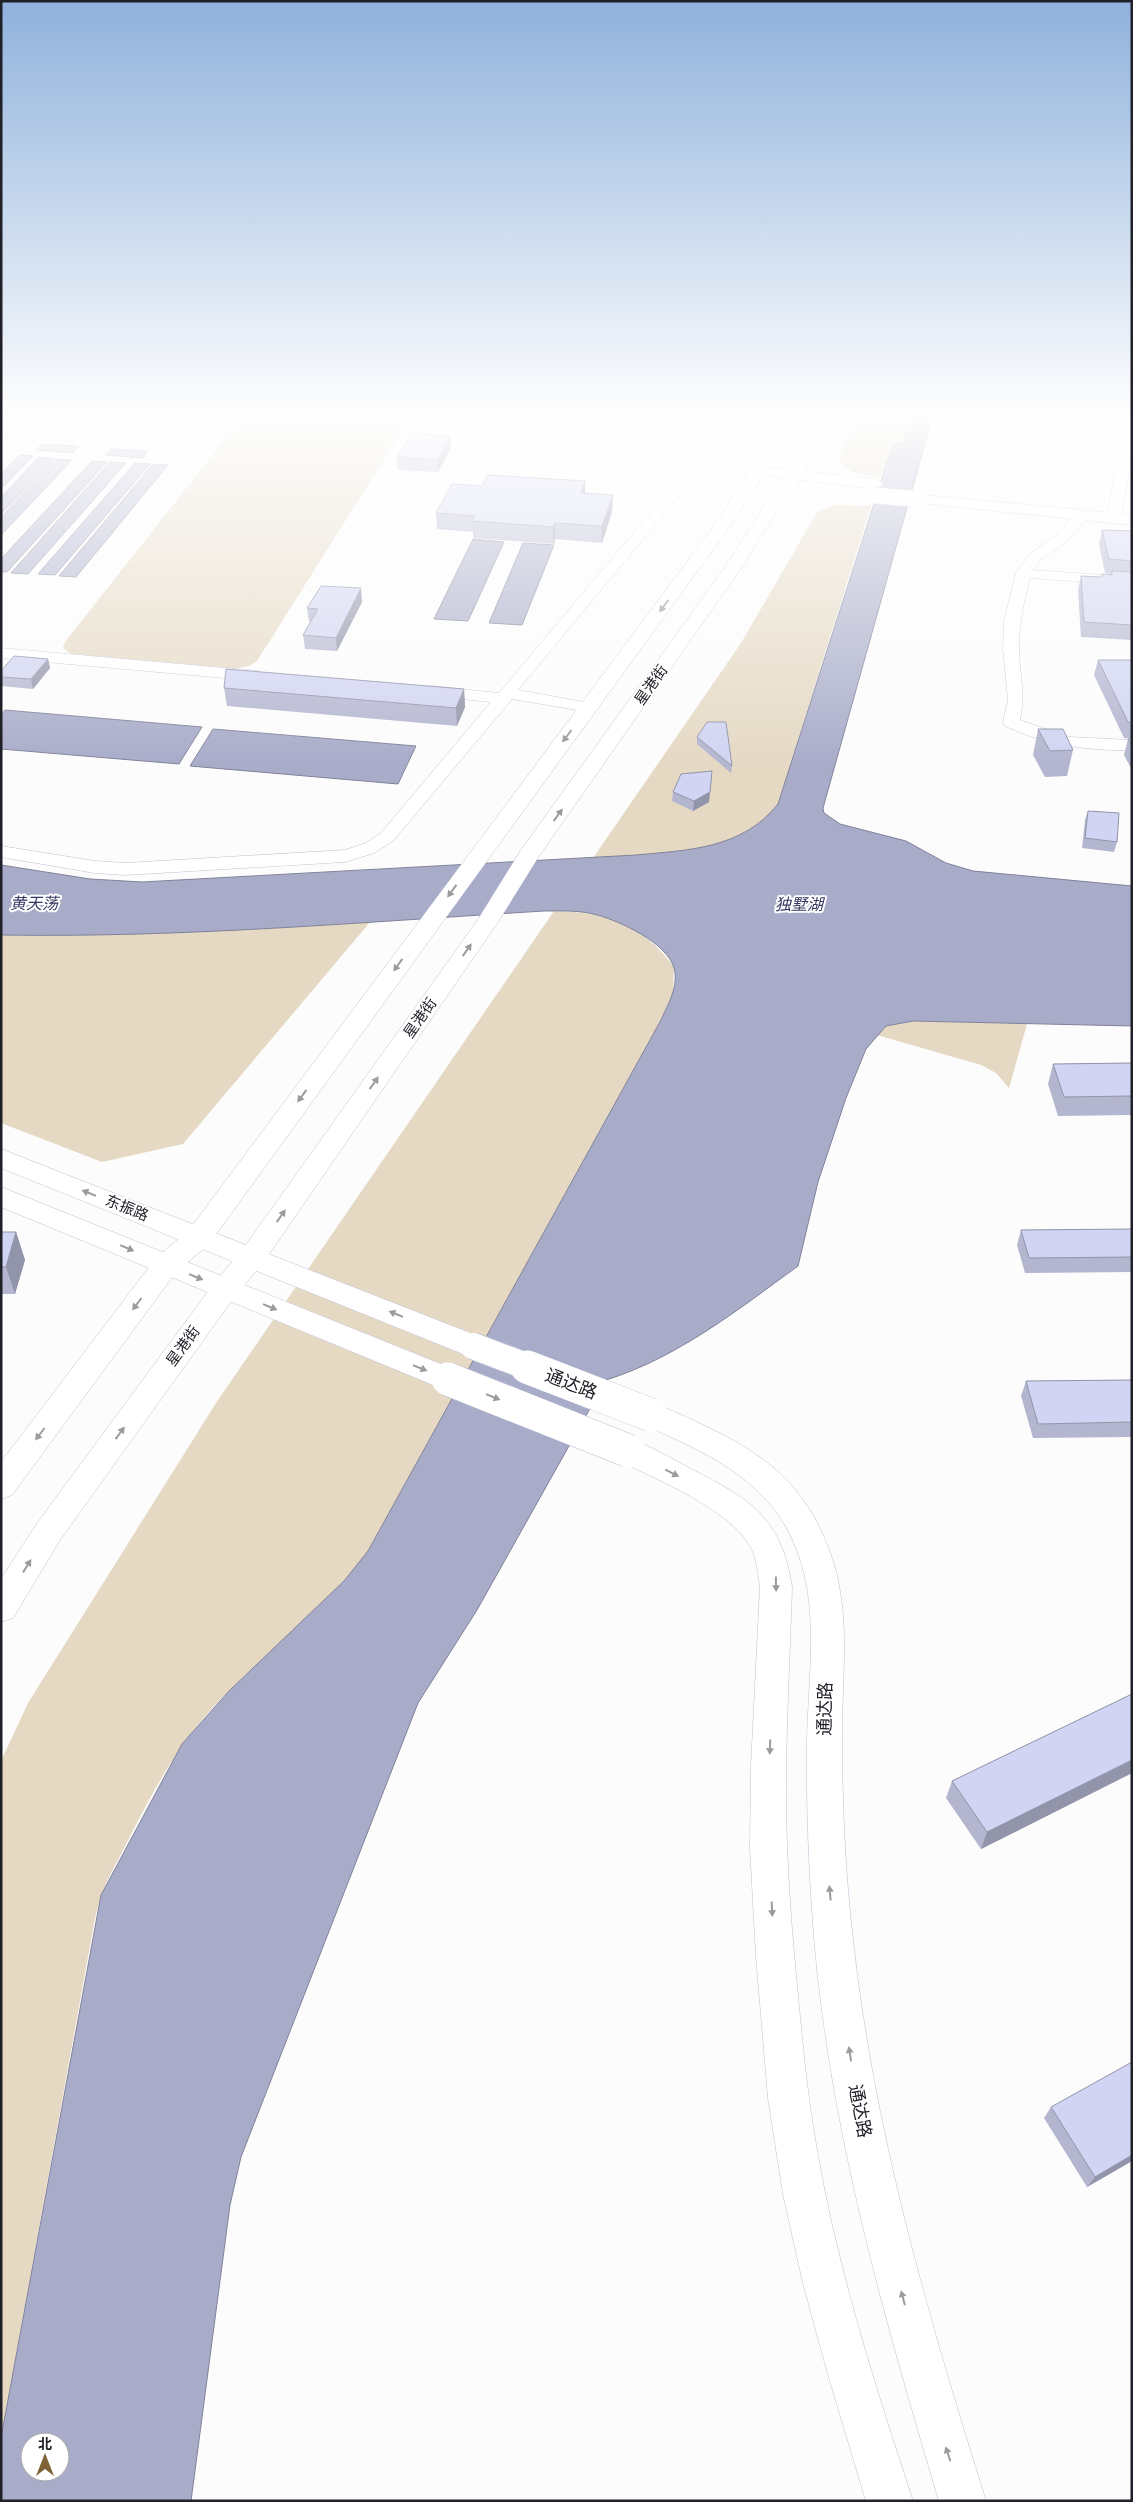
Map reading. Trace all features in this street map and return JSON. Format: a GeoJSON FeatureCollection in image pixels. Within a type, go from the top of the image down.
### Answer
{"type":"FeatureCollection","features":[{"type":"Feature","properties":{"kind":"main road"},"geometry":{"type":"LineString","coordinates":[[1,1486],[166,1265],[199,1237],[718,532]]}},
{"type":"Feature","properties":{"kind":"main road","name":"星港街"},"geometry":{"type":"LineString","coordinates":[[1,1608],[49,1531],[224,1289],[253,1256],[487,922],[529,855],[732,572],[757,532]]}},
{"type":"Feature","properties":{"kind":"main road","name":"东振路"},"geometry":{"type":"LineString","coordinates":[[1,1158],[199,1237],[253,1256]]}},
{"type":"Feature","properties":{"kind":"main road"},"geometry":{"type":"LineString","coordinates":[[1,1196],[224,1289],[629,1451],[731,1503],[749,1519],[760,1534],[772,1559],[776,1587],[768,1792],[770,1861],[774,1946],[786,2073],[796,2149],[833,2315],[864,2424],[890,2501]]}},
{"type":"Feature","properties":{"kind":"main road","name":"通达路"},"geometry":{"type":"LineString","coordinates":[[253,1256],[473,1346],[651,1415],[731,1453],[759,1472],[794,1510],[803,1524],[821,1569],[825,1588],[827,1618],[824,1760],[827,1857],[840,1996],[871,2168],[893,2261],[926,2384],[963,2501]]}},
{"type":"Feature","properties":{"kind":"street"},"geometry":{"type":"LineString","coordinates":[[1,851],[95,867],[125,869],[339,856],[369,849],[387,837],[642,532]]}},
{"type":"Feature","properties":{"kind":"street"},"geometry":{"type":"LineString","coordinates":[[1067,532],[1060,540],[1031,560],[1023,573],[1012,621],[1016,700],[1010,722],[1048,739],[1070,744],[1132,745]]}},
{"type":"Feature","properties":{"kind":"street"},"geometry":{"type":"LineString","coordinates":[[1023,573],[1056,577],[1132,581]]}},
{"type":"Feature","properties":{"kind":"street"},"geometry":{"type":"LineString","coordinates":[[1,652],[275,677]]}},
{"type":"Feature","properties":{"kind":"street"},"geometry":{"type":"LineString","coordinates":[[414,690],[506,695],[589,707]]}},
{"type":"Feature","properties":{"kind":"shaded area"},"geometry":{"type":"Polygon","coordinates":[[[152,532],[338,532],[257,661],[249,666],[234,669],[72,655],[63,648],[65,642],[152,532]]]}},
{"type":"Feature","properties":{"kind":"shaded area"},"geometry":{"type":"Polygon","coordinates":[[[806,532],[863,532],[778,804],[760,822],[740,835],[717,844],[668,854],[593,858],[741,643],[806,532]]]}},
{"type":"Feature","properties":{"kind":"shaded area"},"geometry":{"type":"Polygon","coordinates":[[[554,911],[590,914],[607,918],[636,931],[662,953],[674,967],[673,992],[661,1020],[368,1551],[330,1596],[243,1677],[202,1720],[175,1756],[163,1776],[109,1877],[101,1895],[95,1918],[1,2438],[1,1761],[28,1703],[216,1403],[554,911]]]}},
{"type":"Feature","properties":{"kind":"shaded area"},"geometry":{"type":"Polygon","coordinates":[[[371,921],[183,1144],[102,1162],[1,1123],[1,935],[140,933],[371,921]]]}},
{"type":"Feature","properties":{"kind":"shaded area"},"geometry":{"type":"Polygon","coordinates":[[[913,1021],[1027,1024],[1009,1088],[996,1073],[981,1065],[877,1035],[886,1026],[913,1021]]]}},
{"type":"Feature","properties":{"kind":"water"},"geometry":{"type":"Polygon","coordinates":[[[26,532],[44,532],[7,572],[1,572],[1,559],[26,532]]]}},
{"type":"Feature","properties":{"kind":"water"},"geometry":{"type":"Polygon","coordinates":[[[48,532],[65,532],[28,574],[11,573],[48,532]]]}},
{"type":"Feature","properties":{"kind":"water"},"geometry":{"type":"Polygon","coordinates":[[[75,532],[92,532],[55,575],[38,574],[75,532]]]}},
{"type":"Feature","properties":{"kind":"water"},"geometry":{"type":"Polygon","coordinates":[[[96,532],[113,532],[76,577],[59,576],[96,532]]]}},
{"type":"Feature","properties":{"kind":"water"},"geometry":{"type":"Polygon","coordinates":[[[865,532],[900,532],[823,808],[824,813],[840,824],[906,841],[946,863],[973,871],[1132,886],[1132,1026],[913,1021],[886,1026],[866,1049],[846,1098],[818,1182],[798,1266],[730,1315],[682,1346],[632,1371],[606,1380],[477,1610],[418,1703],[241,2157],[230,2205],[191,2501],[1,2501],[1,2438],[101,1895],[182,1744],[229,1691],[344,1581],[368,1551],[661,1020],[672,995],[675,975],[670,959],[642,934],[607,918],[591,913],[570,911],[205,932],[1,935],[1,865],[90,879],[142,882],[636,855],[695,849],[731,839],[764,819],[778,804],[865,532]]]}},
{"type":"Feature","properties":{"kind":"water"},"geometry":{"type":"Polygon","coordinates":[[[473,539],[504,542],[468,621],[434,619],[473,539]]]}},
{"type":"Feature","properties":{"kind":"water"},"geometry":{"type":"Polygon","coordinates":[[[523,543],[554,545],[522,625],[489,623],[523,543]]]}},
{"type":"Feature","properties":{"kind":"water"},"geometry":{"type":"Polygon","coordinates":[[[5,710],[202,727],[179,764],[1,749],[1,715],[5,710]]]}},
{"type":"Feature","properties":{"kind":"water"},"geometry":{"type":"Polygon","coordinates":[[[213,729],[416,746],[398,784],[190,766],[213,729]]]}},
{"type":"Feature","properties":{"kind":"building"},"geometry":{"type":"Polygon","coordinates":[[[1102,532],[1132,532],[1132,561],[1109,559],[1102,532]]]}},
{"type":"Feature","properties":{"kind":"building"},"geometry":{"type":"Polygon","coordinates":[[[1112,571],[1132,572],[1132,625],[1084,622],[1081,576],[1102,577],[1102,574],[1112,575],[1112,571]]]}},
{"type":"Feature","properties":{"kind":"building"},"geometry":{"type":"Polygon","coordinates":[[[321,586],[361,588],[336,638],[303,635],[318,609],[307,608],[321,586]]]}},
{"type":"Feature","properties":{"kind":"building"},"geometry":{"type":"Polygon","coordinates":[[[14,656],[48,659],[31,679],[1,677],[1,671],[14,656]]]}},
{"type":"Feature","properties":{"kind":"building"},"geometry":{"type":"Polygon","coordinates":[[[1098,660],[1132,660],[1132,723],[1128,722],[1098,660]]]}},
{"type":"Feature","properties":{"kind":"building"},"geometry":{"type":"Polygon","coordinates":[[[226,669],[464,689],[456,708],[224,688],[226,669]]]}},
{"type":"Feature","properties":{"kind":"building"},"geometry":{"type":"Polygon","coordinates":[[[707,722],[726,722],[732,766],[697,737],[707,722]]]}},
{"type":"Feature","properties":{"kind":"building"},"geometry":{"type":"Polygon","coordinates":[[[1038,729],[1063,729],[1073,750],[1050,751],[1038,729]]]}},
{"type":"Feature","properties":{"kind":"building"},"geometry":{"type":"Polygon","coordinates":[[[712,771],[710,792],[694,801],[673,792],[681,774],[712,771]]]}},
{"type":"Feature","properties":{"kind":"building"},"geometry":{"type":"Polygon","coordinates":[[[1088,811],[1119,813],[1117,842],[1085,838],[1088,811]]]}},
{"type":"Feature","properties":{"kind":"building"},"geometry":{"type":"Polygon","coordinates":[[[1132,1063],[1132,1096],[1064,1097],[1053,1064],[1132,1063]]]}},
{"type":"Feature","properties":{"kind":"building"},"geometry":{"type":"Polygon","coordinates":[[[1132,1229],[1132,1257],[1029,1258],[1021,1230],[1132,1229]]]}},
{"type":"Feature","properties":{"kind":"building"},"geometry":{"type":"Polygon","coordinates":[[[1,1232],[16,1232],[6,1267],[1,1267],[1,1232]]]}},
{"type":"Feature","properties":{"kind":"building"},"geometry":{"type":"Polygon","coordinates":[[[1132,1380],[1132,1422],[1038,1424],[1026,1381],[1132,1380]]]}},
{"type":"Feature","properties":{"kind":"building"},"geometry":{"type":"Polygon","coordinates":[[[1132,1694],[1132,1760],[987,1832],[952,1781],[1132,1694]]]}},
{"type":"Feature","properties":{"kind":"building"},"geometry":{"type":"Polygon","coordinates":[[[1132,2062],[1132,2155],[1095,2177],[1051,2107],[1132,2062]]]}},
{"type":"Feature","properties":{"kind":"water label","name":"黄天荡"},"geometry":{"type":"Point","coordinates":[34,903]}},
{"type":"Feature","properties":{"kind":"water label","name":"独墅湖"},"geometry":{"type":"Point","coordinates":[799,904]}}]}
